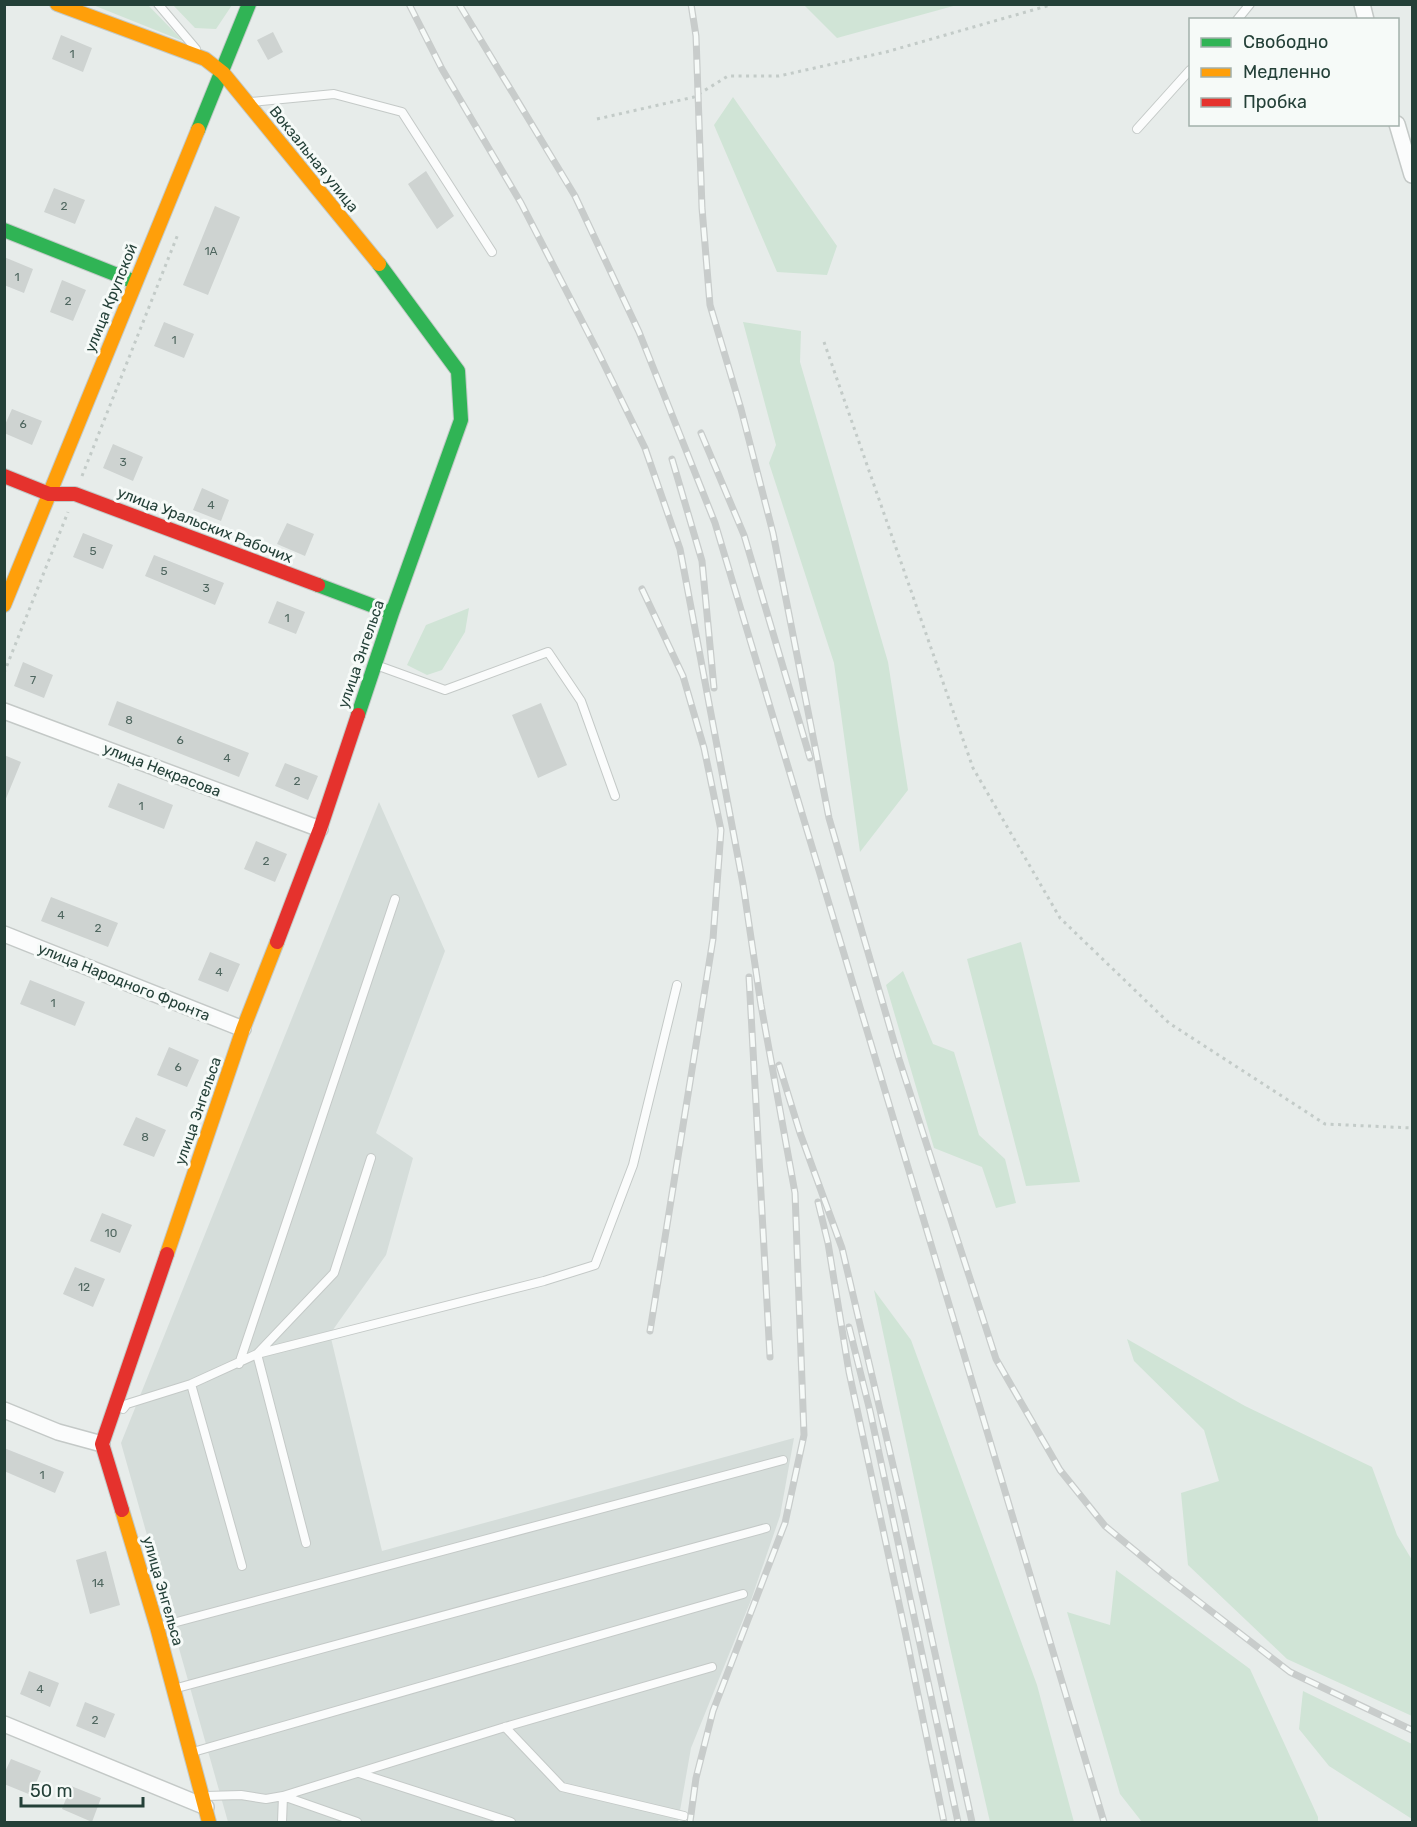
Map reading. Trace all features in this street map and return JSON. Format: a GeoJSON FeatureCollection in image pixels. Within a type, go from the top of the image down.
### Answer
{"type":"FeatureCollection","features":[{"type":"Feature","properties":{"kind":"street","name":"Вокзальная улица"},"geometry":{"type":"LineString","coordinates":[[57,4],[205,59],[223,73],[385,272],[458,371],[461,420]]}},
{"type":"Feature","properties":{"kind":"street","name":"улица Крупской"},"geometry":{"type":"LineString","coordinates":[[4,605],[135,282],[223,73],[247,6]]}},
{"type":"Feature","properties":{"kind":"street"},"geometry":{"type":"LineString","coordinates":[[1398,126],[1413,175]]}},
{"type":"Feature","properties":{"kind":"street"},"geometry":{"type":"LineString","coordinates":[[4,230],[135,282]]}},
{"type":"Feature","properties":{"kind":"street","name":"улица Энгельса"},"geometry":{"type":"LineString","coordinates":[[206,1809],[157,1627],[102,1444],[243,1029],[320,829],[392,613],[461,420]]}},
{"type":"Feature","properties":{"kind":"street","name":"улица Уральских Рабочих"},"geometry":{"type":"LineString","coordinates":[[4,476],[49,494],[75,494],[392,613]]}},
{"type":"Feature","properties":{"kind":"street","name":"улица Некрасова"},"geometry":{"type":"LineString","coordinates":[[4,711],[320,829]]}},
{"type":"Feature","properties":{"kind":"street","name":"улица Народного Фронта"},"geometry":{"type":"LineString","coordinates":[[4,934],[243,1029]]}},
{"type":"Feature","properties":{"kind":"street"},"geometry":{"type":"LineString","coordinates":[[4,1410],[58,1432],[102,1444]]}},
{"type":"Feature","properties":{"kind":"street"},"geometry":{"type":"LineString","coordinates":[[4,1724],[206,1809]]}},
{"type":"Feature","properties":{"kind":"lane"},"geometry":{"type":"LineString","coordinates":[[158,4],[205,59]]}},
{"type":"Feature","properties":{"kind":"lane"},"geometry":{"type":"LineString","coordinates":[[1239,18],[1250,4]]}},
{"type":"Feature","properties":{"kind":"lane"},"geometry":{"type":"LineString","coordinates":[[1137,129],[1189,72]]}},
{"type":"Feature","properties":{"kind":"lane"},"geometry":{"type":"LineString","coordinates":[[246,102],[334,94],[402,112],[492,252]]}},
{"type":"Feature","properties":{"kind":"lane"},"geometry":{"type":"LineString","coordinates":[[375,665],[445,690],[548,652],[581,700],[615,795]]}},
{"type":"Feature","properties":{"kind":"lane"},"geometry":{"type":"LineString","coordinates":[[239,1364],[395,899]]}},
{"type":"Feature","properties":{"kind":"lane"},"geometry":{"type":"LineString","coordinates":[[102,1444],[127,1404],[191,1384],[257,1354],[500,1293],[595,1265],[633,1165],[677,985]]}},
{"type":"Feature","properties":{"kind":"lane"},"geometry":{"type":"LineString","coordinates":[[257,1354],[334,1274],[371,1158]]}},
{"type":"Feature","properties":{"kind":"lane"},"geometry":{"type":"LineString","coordinates":[[257,1354],[306,1543]]}},
{"type":"Feature","properties":{"kind":"lane"},"geometry":{"type":"LineString","coordinates":[[191,1384],[242,1566]]}},
{"type":"Feature","properties":{"kind":"lane"},"geometry":{"type":"LineString","coordinates":[[157,1627],[783,1461]]}},
{"type":"Feature","properties":{"kind":"lane"},"geometry":{"type":"LineString","coordinates":[[174,1689],[766,1528]]}},
{"type":"Feature","properties":{"kind":"lane"},"geometry":{"type":"LineString","coordinates":[[191,1752],[743,1594]]}},
{"type":"Feature","properties":{"kind":"lane"},"geometry":{"type":"LineString","coordinates":[[206,1809],[241,1795],[266,1799],[283,1796],[505,1727],[712,1667]]}},
{"type":"Feature","properties":{"kind":"lane"},"geometry":{"type":"LineString","coordinates":[[505,1727],[562,1787],[684,1816]]}},
{"type":"Feature","properties":{"kind":"lane"},"geometry":{"type":"LineString","coordinates":[[359,1773],[511,1822]]}},
{"type":"Feature","properties":{"kind":"lane"},"geometry":{"type":"LineString","coordinates":[[282,1822],[283,1796]]}},
{"type":"Feature","properties":{"kind":"lane"},"geometry":{"type":"LineString","coordinates":[[283,1796],[357,1822]]}},
{"type":"Feature","properties":{"kind":"path"},"geometry":{"type":"LineString","coordinates":[[597,119],[694,97],[728,76],[779,76],[886,52],[1054,4]]}},
{"type":"Feature","properties":{"kind":"path"},"geometry":{"type":"LineString","coordinates":[[4,673],[182,225]]}},
{"type":"Feature","properties":{"kind":"path"},"geometry":{"type":"LineString","coordinates":[[824,342],[973,768],[1060,918],[1170,1023],[1325,1124],[1413,1128]]}},
{"type":"Feature","properties":{"kind":"shaded area"},"geometry":{"type":"Polygon","coordinates":[[[379,802],[445,951],[376,1133],[413,1158],[386,1255],[330,1334],[382,1551],[794,1438],[780,1516],[751,1600],[691,1748],[678,1822],[228,1822],[121,1443],[379,802]]]}},
{"type":"Feature","properties":{"kind":"green space"},"geometry":{"type":"Polygon","coordinates":[[[93,5],[148,5],[183,41],[93,5]]]}},
{"type":"Feature","properties":{"kind":"green space"},"geometry":{"type":"Polygon","coordinates":[[[173,5],[232,5],[216,29],[195,28],[173,5]]]}},
{"type":"Feature","properties":{"kind":"green space"},"geometry":{"type":"Polygon","coordinates":[[[804,5],[957,5],[837,38],[804,5]]]}},
{"type":"Feature","properties":{"kind":"green space"},"geometry":{"type":"Polygon","coordinates":[[[733,97],[837,246],[827,275],[777,272],[714,125],[733,97]]]}},
{"type":"Feature","properties":{"kind":"green space"},"geometry":{"type":"Polygon","coordinates":[[[743,322],[801,331],[800,362],[888,662],[908,790],[860,852],[834,663],[769,463],[776,445],[743,322]]]}},
{"type":"Feature","properties":{"kind":"green space"},"geometry":{"type":"Polygon","coordinates":[[[469,608],[465,632],[442,670],[427,675],[407,665],[426,625],[469,608]]]}},
{"type":"Feature","properties":{"kind":"green space"},"geometry":{"type":"Polygon","coordinates":[[[1021,942],[1080,1182],[1026,1186],[967,959],[1021,942]]]}},
{"type":"Feature","properties":{"kind":"green space"},"geometry":{"type":"Polygon","coordinates":[[[903,971],[933,1044],[954,1052],[979,1135],[1005,1159],[1016,1203],[996,1208],[982,1167],[934,1148],[886,985],[903,971]]]}},
{"type":"Feature","properties":{"kind":"green space"},"geometry":{"type":"Polygon","coordinates":[[[874,1290],[911,1340],[1037,1685],[1074,1822],[990,1822],[949,1643],[874,1290]]]}},
{"type":"Feature","properties":{"kind":"green space"},"geometry":{"type":"Polygon","coordinates":[[[1127,1339],[1245,1406],[1372,1467],[1397,1535],[1412,1560],[1412,1716],[1287,1659],[1188,1565],[1181,1493],[1219,1481],[1204,1430],[1134,1361],[1127,1339]]]}},
{"type":"Feature","properties":{"kind":"green space"},"geometry":{"type":"Polygon","coordinates":[[[1116,1570],[1250,1669],[1318,1817],[1318,1822],[1142,1822],[1120,1794],[1067,1612],[1110,1625],[1116,1570]]]}},
{"type":"Feature","properties":{"kind":"green space"},"geometry":{"type":"Polygon","coordinates":[[[1303,1691],[1412,1744],[1412,1819],[1329,1766],[1299,1729],[1303,1691]]]}},
{"type":"Feature","properties":{"kind":"building"},"geometry":{"type":"Polygon","coordinates":[[[273,32],[283,52],[268,60],[257,40],[273,32]]]}},
{"type":"Feature","properties":{"kind":"building"},"geometry":{"type":"Polygon","coordinates":[[[61,35],[92,48],[83,72],[52,59],[61,35]]]}},
{"type":"Feature","properties":{"kind":"building"},"geometry":{"type":"Polygon","coordinates":[[[426,171],[454,216],[437,229],[408,184],[426,171]]]}},
{"type":"Feature","properties":{"kind":"building"},"geometry":{"type":"Polygon","coordinates":[[[54,188],[85,200],[75,224],[44,212],[54,188]]]}},
{"type":"Feature","properties":{"kind":"building"},"geometry":{"type":"Polygon","coordinates":[[[215,206],[240,217],[208,295],[183,285],[215,206]]]}},
{"type":"Feature","properties":{"kind":"building"},"geometry":{"type":"Polygon","coordinates":[[[4,257],[33,269],[24,293],[4,285],[4,257]]]}},
{"type":"Feature","properties":{"kind":"building"},"geometry":{"type":"Polygon","coordinates":[[[62,280],[86,290],[73,321],[50,312],[62,280]]]}},
{"type":"Feature","properties":{"kind":"building"},"geometry":{"type":"Polygon","coordinates":[[[164,322],[194,334],[184,358],[154,346],[164,322]]]}},
{"type":"Feature","properties":{"kind":"building"},"geometry":{"type":"Polygon","coordinates":[[[12,409],[42,421],[32,445],[4,433],[4,427],[12,409]]]}},
{"type":"Feature","properties":{"kind":"building"},"geometry":{"type":"Polygon","coordinates":[[[113,444],[143,457],[133,481],[103,468],[113,444]]]}},
{"type":"Feature","properties":{"kind":"building"},"geometry":{"type":"Polygon","coordinates":[[[202,488],[229,500],[221,521],[193,510],[202,488]]]}},
{"type":"Feature","properties":{"kind":"building"},"geometry":{"type":"Polygon","coordinates":[[[287,523],[314,534],[305,556],[277,544],[287,523]]]}},
{"type":"Feature","properties":{"kind":"building"},"geometry":{"type":"Polygon","coordinates":[[[83,533],[113,545],[103,569],[73,557],[83,533]]]}},
{"type":"Feature","properties":{"kind":"building"},"geometry":{"type":"Polygon","coordinates":[[[154,555],[224,583],[215,605],[145,576],[154,555]]]}},
{"type":"Feature","properties":{"kind":"building"},"geometry":{"type":"Polygon","coordinates":[[[277,601],[305,612],[296,634],[268,623],[277,601]]]}},
{"type":"Feature","properties":{"kind":"building"},"geometry":{"type":"Polygon","coordinates":[[[23,662],[53,675],[44,698],[14,686],[23,662]]]}},
{"type":"Feature","properties":{"kind":"building"},"geometry":{"type":"Polygon","coordinates":[[[117,701],[249,753],[239,777],[108,725],[117,701]]]}},
{"type":"Feature","properties":{"kind":"building"},"geometry":{"type":"Polygon","coordinates":[[[541,703],[567,765],[538,778],[512,715],[541,703]]]}},
{"type":"Feature","properties":{"kind":"building"},"geometry":{"type":"Polygon","coordinates":[[[4,755],[21,762],[5,801],[4,801],[4,755]]]}},
{"type":"Feature","properties":{"kind":"building"},"geometry":{"type":"Polygon","coordinates":[[[285,763],[318,776],[308,800],[275,786],[285,763]]]}},
{"type":"Feature","properties":{"kind":"building"},"geometry":{"type":"Polygon","coordinates":[[[118,783],[173,805],[164,829],[108,807],[118,783]]]}},
{"type":"Feature","properties":{"kind":"building"},"geometry":{"type":"Polygon","coordinates":[[[256,841],[287,854],[275,882],[244,869],[256,841]]]}},
{"type":"Feature","properties":{"kind":"building"},"geometry":{"type":"Polygon","coordinates":[[[51,897],[118,923],[108,947],[41,921],[51,897]]]}},
{"type":"Feature","properties":{"kind":"building"},"geometry":{"type":"Polygon","coordinates":[[[210,952],[240,964],[228,992],[198,980],[210,952]]]}},
{"type":"Feature","properties":{"kind":"building"},"geometry":{"type":"Polygon","coordinates":[[[30,980],[85,1002],[75,1026],[20,1004],[30,980]]]}},
{"type":"Feature","properties":{"kind":"building"},"geometry":{"type":"Polygon","coordinates":[[[169,1047],[199,1060],[187,1087],[157,1075],[169,1047]]]}},
{"type":"Feature","properties":{"kind":"building"},"geometry":{"type":"Polygon","coordinates":[[[136,1117],[166,1130],[154,1157],[123,1145],[136,1117]]]}},
{"type":"Feature","properties":{"kind":"building"},"geometry":{"type":"Polygon","coordinates":[[[102,1213],[132,1225],[120,1253],[90,1241],[102,1213]]]}},
{"type":"Feature","properties":{"kind":"building"},"geometry":{"type":"Polygon","coordinates":[[[75,1267],[105,1279],[93,1307],[63,1294],[75,1267]]]}},
{"type":"Feature","properties":{"kind":"building"},"geometry":{"type":"Polygon","coordinates":[[[4,1448],[64,1472],[55,1493],[4,1471],[4,1448]]]}},
{"type":"Feature","properties":{"kind":"building"},"geometry":{"type":"Polygon","coordinates":[[[106,1551],[120,1605],[90,1614],[76,1560],[106,1551]]]}},
{"type":"Feature","properties":{"kind":"building"},"geometry":{"type":"Polygon","coordinates":[[[29,1671],[59,1683],[50,1707],[20,1694],[29,1671]]]}},
{"type":"Feature","properties":{"kind":"building"},"geometry":{"type":"Polygon","coordinates":[[[85,1702],[115,1714],[105,1738],[76,1726],[85,1702]]]}},
{"type":"Feature","properties":{"kind":"building"},"geometry":{"type":"Polygon","coordinates":[[[11,1759],[41,1771],[31,1795],[4,1784],[4,1774],[11,1759]]]}},
{"type":"Feature","properties":{"kind":"building"},"geometry":{"type":"Polygon","coordinates":[[[71,1786],[101,1798],[92,1822],[62,1809],[71,1786]]]}},
{"type":"Feature","properties":{"kind":"railway"},"geometry":{"type":"LineString","coordinates":[[409,4],[442,69],[521,203],[598,352],[645,448],[680,549],[743,884],[761,1005],[795,1193],[804,1435],[785,1523],[713,1711],[696,1778],[690,1822]]}},
{"type":"Feature","properties":{"kind":"railway"},"geometry":{"type":"LineString","coordinates":[[459,4],[575,196],[639,332],[715,523],[1104,1822]]}},
{"type":"Feature","properties":{"kind":"railway"},"geometry":{"type":"LineString","coordinates":[[691,4],[696,36],[702,208],[710,305],[741,409],[773,533],[829,818],[899,1059],[996,1359],[1060,1470],[1105,1526],[1290,1672],[1412,1730]]}},
{"type":"Feature","properties":{"kind":"railway"},"geometry":{"type":"LineString","coordinates":[[701,433],[744,535],[810,758]]}},
{"type":"Feature","properties":{"kind":"railway"},"geometry":{"type":"LineString","coordinates":[[672,459],[702,561],[714,688]]}},
{"type":"Feature","properties":{"kind":"railway"},"geometry":{"type":"LineString","coordinates":[[642,589],[683,676],[704,748],[721,830],[713,939],[650,1331]]}},
{"type":"Feature","properties":{"kind":"railway"},"geometry":{"type":"LineString","coordinates":[[749,977],[770,1357]]}},
{"type":"Feature","properties":{"kind":"railway"},"geometry":{"type":"LineString","coordinates":[[779,1065],[800,1133],[842,1248],[904,1512],[972,1822]]}},
{"type":"Feature","properties":{"kind":"railway"},"geometry":{"type":"LineString","coordinates":[[818,1202],[828,1243],[849,1372],[944,1822]]}},
{"type":"Feature","properties":{"kind":"railway"},"geometry":{"type":"LineString","coordinates":[[849,1327],[870,1411],[958,1822]]}},
{"type":"Feature","properties":{"kind":"traffic: fast"},"geometry":{"type":"LineString","coordinates":[[198,130],[249,4]]}},
{"type":"Feature","properties":{"kind":"traffic: fast"},"geometry":{"type":"LineString","coordinates":[[4,230],[135,282]]}},
{"type":"Feature","properties":{"kind":"traffic: fast"},"geometry":{"type":"LineString","coordinates":[[358,715],[461,420],[458,371],[379,264]]}},
{"type":"Feature","properties":{"kind":"traffic: fast"},"geometry":{"type":"LineString","coordinates":[[318,585],[392,613]]}},
{"type":"Feature","properties":{"kind":"traffic: slow"},"geometry":{"type":"LineString","coordinates":[[57,4],[205,59],[223,73],[379,264]]}},
{"type":"Feature","properties":{"kind":"traffic: slow"},"geometry":{"type":"LineString","coordinates":[[4,605],[198,130]]}},
{"type":"Feature","properties":{"kind":"traffic: slow"},"geometry":{"type":"LineString","coordinates":[[167,1254],[243,1029],[277,942]]}},
{"type":"Feature","properties":{"kind":"traffic: slow"},"geometry":{"type":"LineString","coordinates":[[122,1510],[157,1627],[209,1822]]}},
{"type":"Feature","properties":{"kind":"traffic: jam"},"geometry":{"type":"LineString","coordinates":[[4,476],[49,494],[75,494],[318,585]]}},
{"type":"Feature","properties":{"kind":"traffic: jam"},"geometry":{"type":"LineString","coordinates":[[277,942],[320,829],[358,715]]}},
{"type":"Feature","properties":{"kind":"traffic: jam"},"geometry":{"type":"LineString","coordinates":[[122,1510],[102,1444],[167,1254]]}}]}
